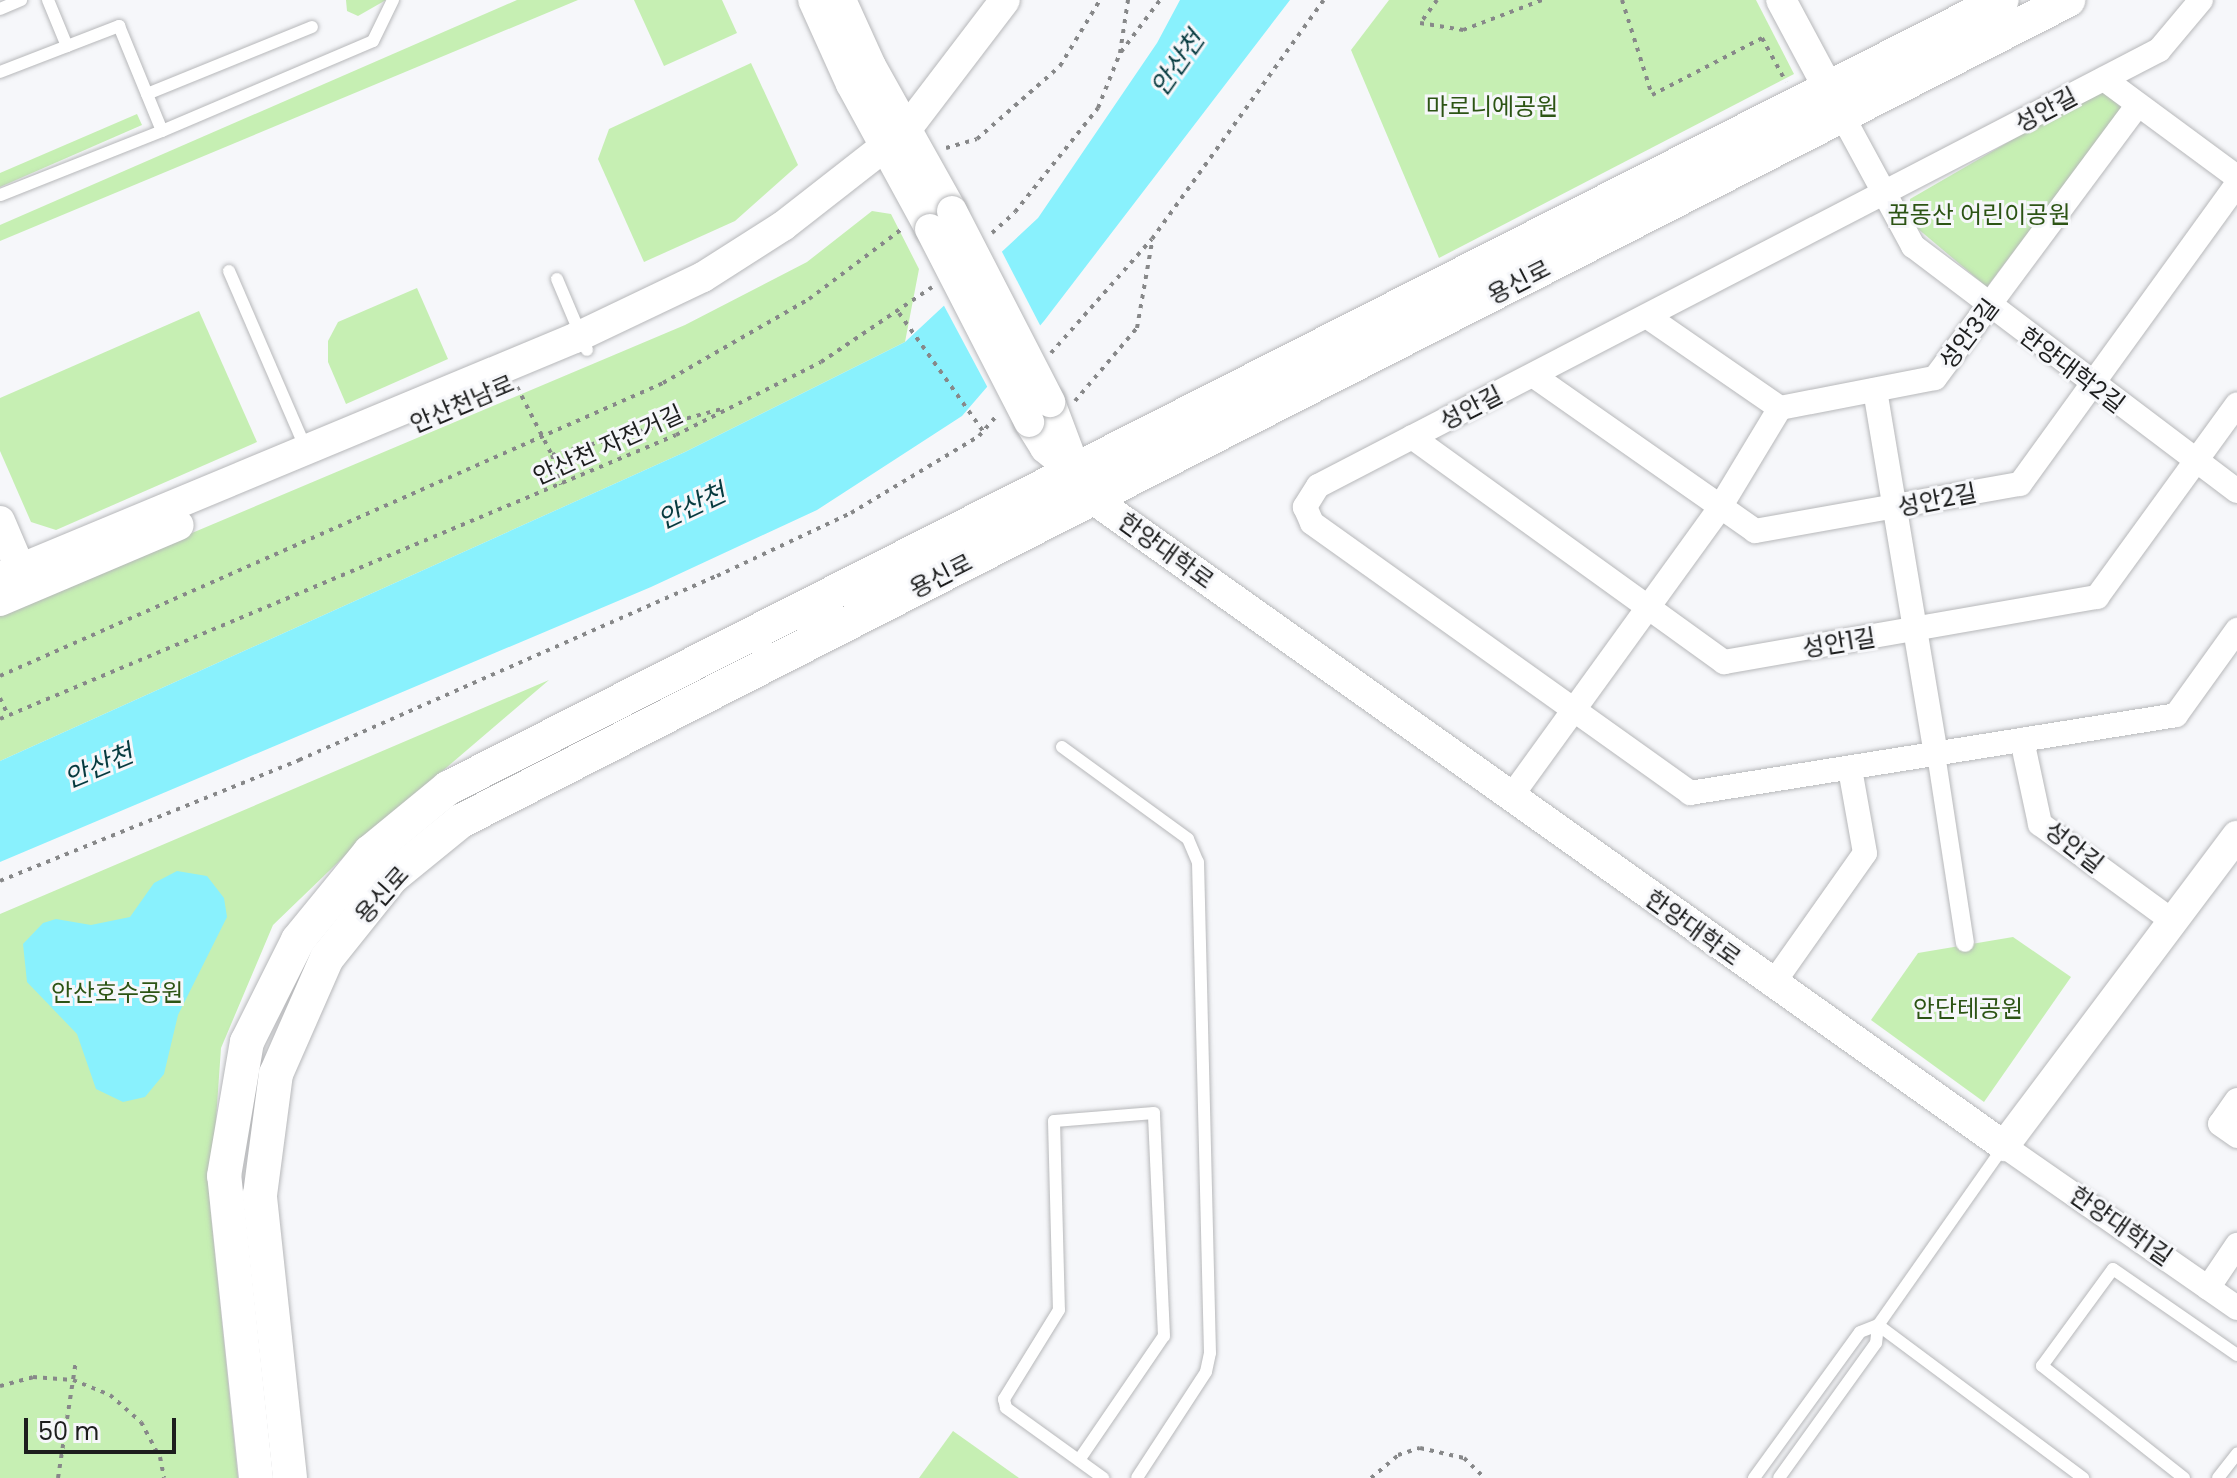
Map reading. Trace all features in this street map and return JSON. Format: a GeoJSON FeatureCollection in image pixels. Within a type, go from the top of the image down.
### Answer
{"type":"FeatureCollection","features":[{"type":"Feature","properties":{"kind":"main road","name":"용신로"},"geometry":{"type":"LineString","coordinates":[[290,1478],[260,1195],[276,1074],[327,958],[392,877],[461,821],[1796,102],[2002,0]]}},
{"type":"Feature","properties":{"kind":"main road","name":"용신로"},"geometry":{"type":"LineString","coordinates":[[256,1478],[224,1176],[247,1042],[298,940],[370,852],[448,788],[1085,486],[1843,117],[2068,0]]}},
{"type":"Feature","properties":{"kind":"street"},"geometry":{"type":"LineString","coordinates":[[813,0],[895,138],[935,218]]}},
{"type":"Feature","properties":{"kind":"street"},"geometry":{"type":"LineString","coordinates":[[841,0],[895,138],[920,156],[935,218]]}},
{"type":"Feature","properties":{"kind":"street","name":"안산천남로"},"geometry":{"type":"LineString","coordinates":[[17,578],[514,382],[703,277],[783,226],[895,138],[1005,0]]}},
{"type":"Feature","properties":{"kind":"street"},"geometry":{"type":"LineString","coordinates":[[1781,0],[1843,117]]}},
{"type":"Feature","properties":{"kind":"street","name":"성안길"},"geometry":{"type":"LineString","coordinates":[[2201,0],[2159,50],[1884,197],[1318,486],[1305,507],[1312,523],[1690,793],[2176,715],[2237,630]]}},
{"type":"Feature","properties":{"kind":"street"},"geometry":{"type":"LineString","coordinates":[[2104,79],[2237,177]]}},
{"type":"Feature","properties":{"kind":"street","name":"성안3길"},"geometry":{"type":"LineString","coordinates":[[1780,408],[1935,378],[2137,106]]}},
{"type":"Feature","properties":{"kind":"street","name":"한양대학2길"},"geometry":{"type":"LineString","coordinates":[[1843,117],[1913,246],[2092,385],[2237,491]]}},
{"type":"Feature","properties":{"kind":"street","name":"성안2길"},"geometry":{"type":"LineString","coordinates":[[1534,376],[1719,509],[1755,531],[1895,509],[2020,484],[2237,184]]}},
{"type":"Feature","properties":{"kind":"street","name":"한양대학로"},"geometry":{"type":"LineString","coordinates":[[935,218],[1035,413],[1045,448],[1085,486],[1510,798],[2004,1146]]}},
{"type":"Feature","properties":{"kind":"street"},"geometry":{"type":"LineString","coordinates":[[1510,798],[1719,509],[1780,408],[1648,317]]}},
{"type":"Feature","properties":{"kind":"street","name":"안산천남로"},"geometry":{"type":"LineString","coordinates":[[0,601],[17,578],[306,449],[584,342]]}},
{"type":"Feature","properties":{"kind":"street"},"geometry":{"type":"LineString","coordinates":[[1875,390],[1965,943]]}},
{"type":"Feature","properties":{"kind":"street","name":"성안1길"},"geometry":{"type":"LineString","coordinates":[[1412,437],[1724,662],[2097,597],[2237,404]]}},
{"type":"Feature","properties":{"kind":"street"},"geometry":{"type":"LineString","coordinates":[[0,521],[17,578]]}},
{"type":"Feature","properties":{"kind":"street","name":"성안길"},"geometry":{"type":"LineString","coordinates":[[2022,740],[2040,824],[2174,922]]}},
{"type":"Feature","properties":{"kind":"street"},"geometry":{"type":"LineString","coordinates":[[1772,985],[1865,853],[1850,769]]}},
{"type":"Feature","properties":{"kind":"street"},"geometry":{"type":"LineString","coordinates":[[2004,1146],[2237,836]]}},
{"type":"Feature","properties":{"kind":"street"},"geometry":{"type":"LineString","coordinates":[[2237,1100],[2220,1124],[2237,1136]]}},
{"type":"Feature","properties":{"kind":"street","name":"한양대학1길"},"geometry":{"type":"LineString","coordinates":[[2004,1146],[2237,1308]]}},
{"type":"Feature","properties":{"kind":"street"},"geometry":{"type":"LineString","coordinates":[[2208,1288],[2237,1245]]}},
{"type":"Feature","properties":{"kind":"lane"},"geometry":{"type":"LineString","coordinates":[[0,9],[21,0]]}},
{"type":"Feature","properties":{"kind":"lane"},"geometry":{"type":"LineString","coordinates":[[48,0],[67,46]]}},
{"type":"Feature","properties":{"kind":"lane"},"geometry":{"type":"LineString","coordinates":[[0,195],[162,131],[373,41],[393,0]]}},
{"type":"Feature","properties":{"kind":"lane"},"geometry":{"type":"LineString","coordinates":[[0,72],[119,26],[162,131]]}},
{"type":"Feature","properties":{"kind":"lane"},"geometry":{"type":"LineString","coordinates":[[147,94],[312,27]]}},
{"type":"Feature","properties":{"kind":"lane"},"geometry":{"type":"LineString","coordinates":[[229,271],[306,449]]}},
{"type":"Feature","properties":{"kind":"lane"},"geometry":{"type":"LineString","coordinates":[[557,279],[584,342]]}},
{"type":"Feature","properties":{"kind":"lane"},"geometry":{"type":"LineString","coordinates":[[1062,747],[1188,839],[1198,862],[1210,1353],[1206,1372],[1137,1478]]}},
{"type":"Feature","properties":{"kind":"lane"},"geometry":{"type":"LineString","coordinates":[[1079,1460],[1164,1336],[1154,1113],[1057,1119],[1053,1125],[1059,1310],[1004,1399],[1006,1408],[1103,1478]]}},
{"type":"Feature","properties":{"kind":"lane"},"geometry":{"type":"LineString","coordinates":[[1779,1478],[1876,1343],[1878,1325],[2004,1146]]}},
{"type":"Feature","properties":{"kind":"lane"},"geometry":{"type":"LineString","coordinates":[[2184,1478],[2042,1366],[2113,1269],[2237,1355]]}},
{"type":"Feature","properties":{"kind":"lane"},"geometry":{"type":"LineString","coordinates":[[1754,1478],[1860,1332],[1878,1325]]}},
{"type":"Feature","properties":{"kind":"lane"},"geometry":{"type":"LineString","coordinates":[[1878,1325],[2083,1478]]}},
{"type":"Feature","properties":{"kind":"lane"},"geometry":{"type":"LineString","coordinates":[[2218,1478],[2237,1454]]}},
{"type":"Feature","properties":{"kind":"path"},"geometry":{"type":"LineString","coordinates":[[920,156],[977,139],[1060,66],[1100,0]]}},
{"type":"Feature","properties":{"kind":"path"},"geometry":{"type":"LineString","coordinates":[[980,243],[1015,212],[1098,108],[1120,53],[1128,0]]}},
{"type":"Feature","properties":{"kind":"path"},"geometry":{"type":"LineString","coordinates":[[1120,53],[1160,0]]}},
{"type":"Feature","properties":{"kind":"path"},"geometry":{"type":"LineString","coordinates":[[1042,363],[1152,239],[1324,0]]}},
{"type":"Feature","properties":{"kind":"path"},"geometry":{"type":"LineString","coordinates":[[1437,0],[1420,23],[1463,30],[1542,0]]}},
{"type":"Feature","properties":{"kind":"path"},"geometry":{"type":"LineString","coordinates":[[1622,0],[1652,95],[1762,38],[1796,102]]}},
{"type":"Feature","properties":{"kind":"path"},"geometry":{"type":"LineString","coordinates":[[0,676],[663,383],[809,299],[935,218]]}},
{"type":"Feature","properties":{"kind":"path"},"geometry":{"type":"LineString","coordinates":[[0,881],[299,760],[717,576],[851,513],[983,431],[1035,413],[1137,328],[1152,239]]}},
{"type":"Feature","properties":{"kind":"path","name":"안산천 자전거길"},"geometry":{"type":"LineString","coordinates":[[0,719],[561,485],[735,405],[821,362],[899,313],[933,285]]}},
{"type":"Feature","properties":{"kind":"path"},"geometry":{"type":"LineString","coordinates":[[899,313],[983,431]]}},
{"type":"Feature","properties":{"kind":"path"},"geometry":{"type":"LineString","coordinates":[[514,382],[552,455],[561,485]]}},
{"type":"Feature","properties":{"kind":"path"},"geometry":{"type":"LineString","coordinates":[[552,455],[735,405]]}},
{"type":"Feature","properties":{"kind":"path"},"geometry":{"type":"LineString","coordinates":[[0,698],[8,715]]}},
{"type":"Feature","properties":{"kind":"path"},"geometry":{"type":"LineString","coordinates":[[58,1478],[76,1361]]}},
{"type":"Feature","properties":{"kind":"path"},"geometry":{"type":"LineString","coordinates":[[0,1386],[33,1377],[73,1380],[110,1395],[141,1422],[160,1457],[164,1478]]}},
{"type":"Feature","properties":{"kind":"path"},"geometry":{"type":"LineString","coordinates":[[1371,1478],[1398,1455],[1420,1448],[1464,1458],[1485,1478]]}},
{"type":"Feature","properties":{"kind":"green space"},"geometry":{"type":"Polygon","coordinates":[[[346,0],[386,0],[358,16],[347,11],[346,0]]]}},
{"type":"Feature","properties":{"kind":"green space"},"geometry":{"type":"Polygon","coordinates":[[[517,0],[578,0],[0,241],[0,225],[517,0]]]}},
{"type":"Feature","properties":{"kind":"green space"},"geometry":{"type":"Polygon","coordinates":[[[634,0],[722,0],[737,33],[664,66],[634,0]]]}},
{"type":"Feature","properties":{"kind":"green space","name":"마로니에공원"},"geometry":{"type":"Polygon","coordinates":[[[1389,0],[1756,0],[1794,74],[1439,258],[1351,50],[1389,0]]]}},
{"type":"Feature","properties":{"kind":"green space"},"geometry":{"type":"Polygon","coordinates":[[[751,63],[798,165],[735,221],[644,262],[598,159],[609,129],[751,63]]]}},
{"type":"Feature","properties":{"kind":"green space","name":"꿈동산 어린이공원"},"geometry":{"type":"Polygon","coordinates":[[[2100,89],[2122,108],[1987,287],[1911,223],[1910,199],[2100,89]]]}},
{"type":"Feature","properties":{"kind":"green space"},"geometry":{"type":"Polygon","coordinates":[[[137,114],[142,125],[0,187],[0,173],[137,114]]]}},
{"type":"Feature","properties":{"kind":"green space"},"geometry":{"type":"Polygon","coordinates":[[[872,211],[891,214],[919,269],[905,342],[685,452],[0,761],[0,614],[685,325],[807,262],[872,211]]]}},
{"type":"Feature","properties":{"kind":"green space"},"geometry":{"type":"Polygon","coordinates":[[[417,288],[448,359],[346,404],[328,362],[328,341],[338,322],[417,288]]]}},
{"type":"Feature","properties":{"kind":"green space"},"geometry":{"type":"Polygon","coordinates":[[[199,311],[257,442],[56,530],[31,522],[0,451],[0,398],[199,311]]]}},
{"type":"Feature","properties":{"kind":"green space","name":"안산호수공원"},"geometry":{"type":"Polygon","coordinates":[[[549,680],[357,844],[273,925],[221,1048],[210,1206],[238,1478],[0,1478],[0,914],[549,680]]]}},
{"type":"Feature","properties":{"kind":"green space","name":"안단테공원"},"geometry":{"type":"Polygon","coordinates":[[[2013,937],[2071,977],[1984,1102],[1871,1020],[1918,953],[2013,937]]]}},
{"type":"Feature","properties":{"kind":"green space"},"geometry":{"type":"Polygon","coordinates":[[[953,1431],[1019,1478],[919,1478],[953,1431]]]}},
{"type":"Feature","properties":{"kind":"water","name":"안산천"},"geometry":{"type":"Polygon","coordinates":[[[1180,0],[1290,0],[1044,321],[962,416],[817,510],[651,587],[0,862],[0,761],[685,452],[905,342],[1038,218],[1157,43],[1180,0]]]}},
{"type":"Feature","properties":{"kind":"water"},"geometry":{"type":"Polygon","coordinates":[[[177,871],[207,876],[224,898],[227,917],[178,1015],[164,1074],[145,1097],[123,1102],[96,1089],[77,1034],[27,982],[23,944],[43,923],[56,919],[91,925],[130,917],[154,883],[177,871]]]}},
{"type":"Feature","properties":{"kind":"pier"},"geometry":{"type":"Polygon","coordinates":[[[1000,248],[1042,329],[989,390],[942,302],[1000,248]]]}}]}
